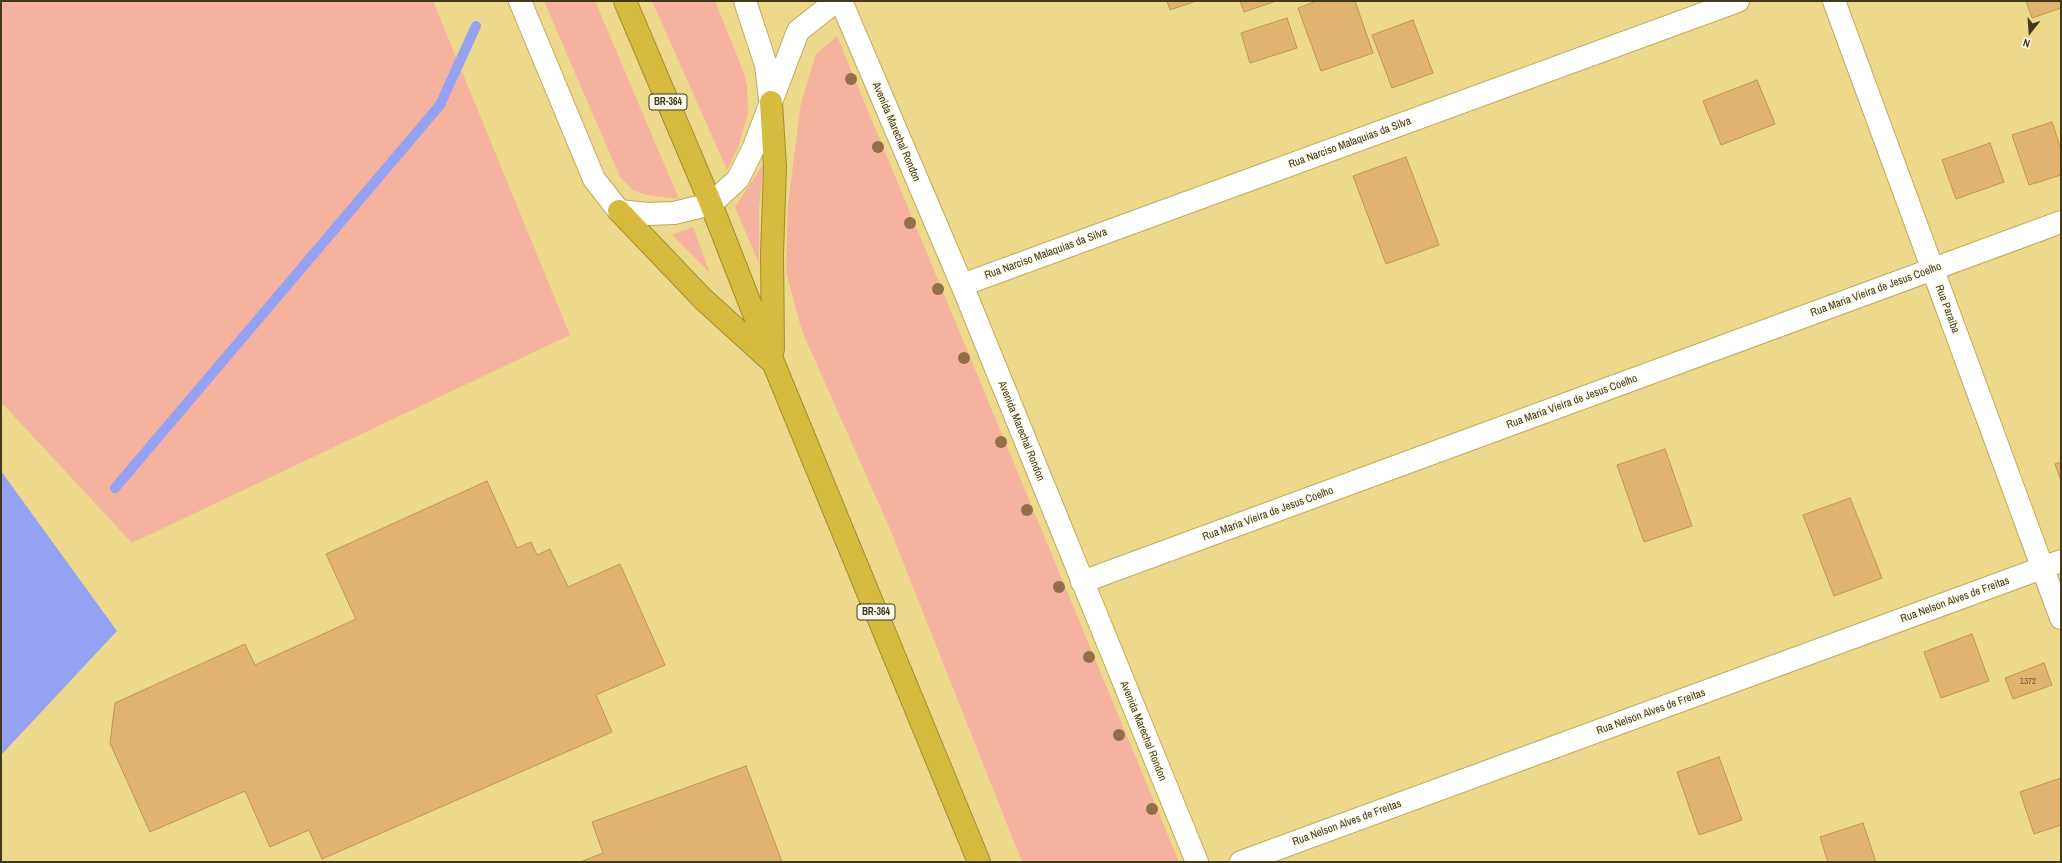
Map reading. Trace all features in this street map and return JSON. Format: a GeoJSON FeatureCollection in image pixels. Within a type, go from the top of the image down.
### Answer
{"type":"FeatureCollection","features":[{"type":"Feature","properties":{"kind":"highway","name":"BR-364"},"geometry":{"type":"LineString","coordinates":[[626,1],[711,204],[773,362],[979,862]]}},
{"type":"Feature","properties":{"kind":"highway"},"geometry":{"type":"LineString","coordinates":[[771,102],[775,167],[772,254],[773,362]]}},
{"type":"Feature","properties":{"kind":"highway"},"geometry":{"type":"LineString","coordinates":[[618,211],[703,299],[773,362]]}},
{"type":"Feature","properties":{"kind":"street"},"geometry":{"type":"LineString","coordinates":[[520,1],[594,179],[618,211],[647,214],[674,213],[711,204],[738,179],[754,147],[798,31],[836,1]]}},
{"type":"Feature","properties":{"kind":"street"},"geometry":{"type":"LineString","coordinates":[[745,1],[766,65],[771,102]]}},
{"type":"Feature","properties":{"kind":"street","name":"Avenida Marechal Rondon"},"geometry":{"type":"LineString","coordinates":[[841,1],[962,285],[1197,862]]}},
{"type":"Feature","properties":{"kind":"street","name":"Rua Narciso Malaquias da Silva"},"geometry":{"type":"LineString","coordinates":[[962,285],[1738,1]]}},
{"type":"Feature","properties":{"kind":"street","name":"Rua Paraíba"},"geometry":{"type":"LineString","coordinates":[[1834,1],[1933,269],[2052,565],[2061,618]]}},
{"type":"Feature","properties":{"kind":"street","name":"Rua Maria Vieira de Jesus Coelho"},"geometry":{"type":"LineString","coordinates":[[1082,582],[2061,222]]}},
{"type":"Feature","properties":{"kind":"street","name":"Rua Nelson Alves de Freitas"},"geometry":{"type":"LineString","coordinates":[[1241,862],[2052,565]]}},
{"type":"Feature","properties":{"kind":"shaded area"},"geometry":{"type":"Polygon","coordinates":[[[1,1],[433,1],[570,335],[132,543],[1,402],[1,1]]]}},
{"type":"Feature","properties":{"kind":"shaded area"},"geometry":{"type":"Polygon","coordinates":[[[544,1],[595,1],[679,199],[647,195],[633,190],[620,177],[544,1]]]}},
{"type":"Feature","properties":{"kind":"shaded area"},"geometry":{"type":"Polygon","coordinates":[[[652,1],[715,1],[744,73],[747,87],[748,113],[739,145],[727,170],[652,1]]]}},
{"type":"Feature","properties":{"kind":"shaded area"},"geometry":{"type":"Polygon","coordinates":[[[837,36],[1179,862],[1022,862],[890,529],[802,331],[786,272],[788,205],[801,103],[816,54],[837,36]]]}},
{"type":"Feature","properties":{"kind":"shaded area"},"geometry":{"type":"Polygon","coordinates":[[[764,163],[759,208],[759,264],[735,207],[764,163]]]}},
{"type":"Feature","properties":{"kind":"shaded area"},"geometry":{"type":"Polygon","coordinates":[[[693,227],[710,273],[672,235],[693,227]]]}},
{"type":"Feature","properties":{"kind":"water"},"geometry":{"type":"Polygon","coordinates":[[[1,471],[117,631],[1,755],[1,471]]]}},
{"type":"Feature","properties":{"kind":"building"},"geometry":{"type":"Polygon","coordinates":[[[1167,1],[1196,1],[1170,10],[1167,1]]]}},
{"type":"Feature","properties":{"kind":"building"},"geometry":{"type":"Polygon","coordinates":[[[1240,1],[1276,1],[1244,12],[1240,1]]]}},
{"type":"Feature","properties":{"kind":"building"},"geometry":{"type":"Polygon","coordinates":[[[1317,1],[1355,1],[1373,53],[1321,71],[1298,8],[1317,1]]]}},
{"type":"Feature","properties":{"kind":"building"},"geometry":{"type":"Polygon","coordinates":[[[2026,1],[2061,1],[2061,8],[2032,18],[2026,1]]]}},
{"type":"Feature","properties":{"kind":"building"},"geometry":{"type":"Polygon","coordinates":[[[1287,18],[1297,48],[1250,63],[1241,33],[1287,18]]]}},
{"type":"Feature","properties":{"kind":"building"},"geometry":{"type":"Polygon","coordinates":[[[1413,20],[1433,73],[1392,88],[1372,35],[1413,20]]]}},
{"type":"Feature","properties":{"kind":"building"},"geometry":{"type":"Polygon","coordinates":[[[1757,80],[1775,124],[1721,145],[1703,101],[1757,80]]]}},
{"type":"Feature","properties":{"kind":"building"},"geometry":{"type":"Polygon","coordinates":[[[2052,122],[2061,149],[2061,175],[2029,185],[2012,135],[2052,122]]]}},
{"type":"Feature","properties":{"kind":"building"},"geometry":{"type":"Polygon","coordinates":[[[1990,143],[2004,182],[1956,199],[1942,160],[1990,143]]]}},
{"type":"Feature","properties":{"kind":"building"},"geometry":{"type":"Polygon","coordinates":[[[1406,157],[1439,245],[1386,264],[1353,176],[1406,157]]]}},
{"type":"Feature","properties":{"kind":"building"},"geometry":{"type":"Polygon","coordinates":[[[1665,449],[1692,526],[1644,542],[1617,465],[1665,449]]]}},
{"type":"Feature","properties":{"kind":"building"},"geometry":{"type":"Polygon","coordinates":[[[2061,462],[2061,481],[2055,464],[2061,462]]]}},
{"type":"Feature","properties":{"kind":"building"},"geometry":{"type":"Polygon","coordinates":[[[487,481],[517,548],[531,542],[537,555],[550,549],[568,587],[620,564],[665,665],[596,695],[612,732],[322,859],[309,830],[270,847],[245,791],[150,832],[110,743],[115,703],[245,644],[255,665],[356,619],[326,554],[487,481]]]}},
{"type":"Feature","properties":{"kind":"building"},"geometry":{"type":"Polygon","coordinates":[[[1850,498],[1882,578],[1834,596],[1803,515],[1850,498]]]}},
{"type":"Feature","properties":{"kind":"building"},"geometry":{"type":"Polygon","coordinates":[[[1972,634],[1989,681],[1941,698],[1924,652],[1972,634]]]}},
{"type":"Feature","properties":{"kind":"building"},"geometry":{"type":"Polygon","coordinates":[[[2044,663],[2052,685],[2013,699],[2005,678],[2044,663]]]}},
{"type":"Feature","properties":{"kind":"building"},"geometry":{"type":"Polygon","coordinates":[[[1719,757],[1742,820],[1699,835],[1677,772],[1719,757]]]}},
{"type":"Feature","properties":{"kind":"building"},"geometry":{"type":"Polygon","coordinates":[[[746,766],[782,862],[580,862],[603,853],[592,822],[746,766]]]}},
{"type":"Feature","properties":{"kind":"building"},"geometry":{"type":"Polygon","coordinates":[[[2061,778],[2061,825],[2034,834],[2020,792],[2061,778]]]}},
{"type":"Feature","properties":{"kind":"building"},"geometry":{"type":"Polygon","coordinates":[[[1863,823],[1876,862],[1828,862],[1820,837],[1863,823]]]}},
{"type":"Feature","properties":{"kind":"waterway"},"geometry":{"type":"LineString","coordinates":[[115,488],[440,105],[476,26]]}}]}
